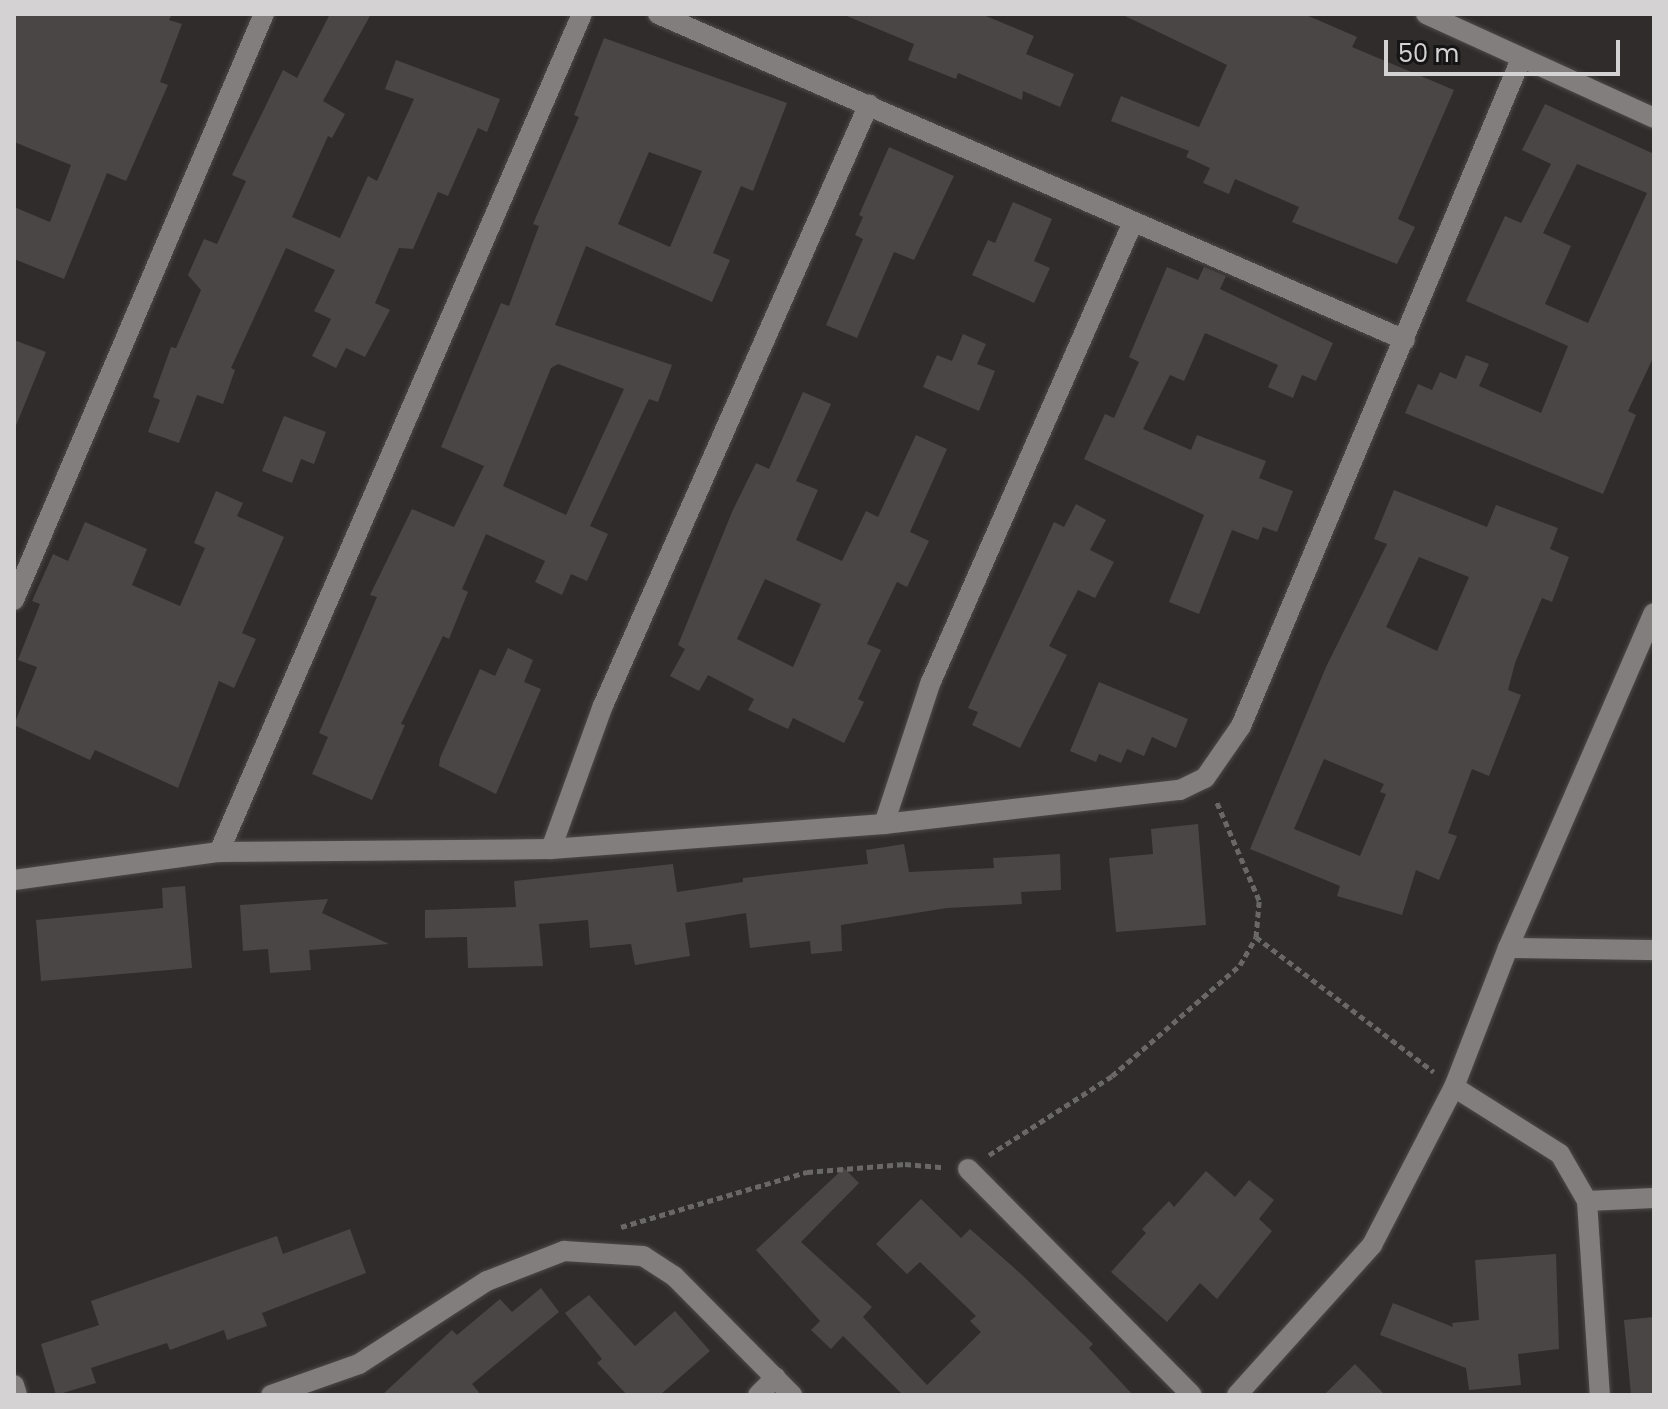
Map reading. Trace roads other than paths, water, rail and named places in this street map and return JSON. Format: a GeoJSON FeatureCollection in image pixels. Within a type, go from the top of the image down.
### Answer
{"type":"FeatureCollection","features":[{"type":"Feature","properties":{"kind":"street"},"geometry":{"type":"LineString","coordinates":[[14,600],[264,14]]}},
{"type":"Feature","properties":{"kind":"street"},"geometry":{"type":"LineString","coordinates":[[219,852],[582,14]]}},
{"type":"Feature","properties":{"kind":"street"},"geometry":{"type":"LineString","coordinates":[[658,14],[708,23],[869,104],[1405,340]]}},
{"type":"Feature","properties":{"kind":"street"},"geometry":{"type":"LineString","coordinates":[[1438,16],[1521,59],[1654,118]]}},
{"type":"Feature","properties":{"kind":"street"},"geometry":{"type":"LineString","coordinates":[[14,880],[219,852],[551,849],[884,824],[1180,790],[1205,778],[1241,726],[1521,59]]}},
{"type":"Feature","properties":{"kind":"street"},"geometry":{"type":"LineString","coordinates":[[551,849],[602,708],[869,104]]}},
{"type":"Feature","properties":{"kind":"street"},"geometry":{"type":"LineString","coordinates":[[884,824],[930,684],[1133,222]]}},
{"type":"Feature","properties":{"kind":"street"},"geometry":{"type":"LineString","coordinates":[[1237,1395],[1372,1245],[1454,1087],[1508,948],[1654,613]]}},
{"type":"Feature","properties":{"kind":"street"},"geometry":{"type":"LineString","coordinates":[[1508,948],[1654,950]]}},
{"type":"Feature","properties":{"kind":"street"},"geometry":{"type":"LineString","coordinates":[[1454,1087],[1560,1154],[1587,1201],[1600,1395]]}},
{"type":"Feature","properties":{"kind":"street"},"geometry":{"type":"LineString","coordinates":[[968,1169],[1192,1395]]}},
{"type":"Feature","properties":{"kind":"street"},"geometry":{"type":"LineString","coordinates":[[1587,1201],[1654,1198]]}},
{"type":"Feature","properties":{"kind":"street"},"geometry":{"type":"LineString","coordinates":[[271,1395],[359,1364],[487,1281],[564,1251],[643,1256],[674,1276],[792,1395]]}},
{"type":"Feature","properties":{"kind":"street"},"geometry":{"type":"LineString","coordinates":[[758,1395],[776,1377]]}},
{"type":"Feature","properties":{"kind":"street"},"geometry":{"type":"LineString","coordinates":[[14,1385],[17,1395]]}}]}
